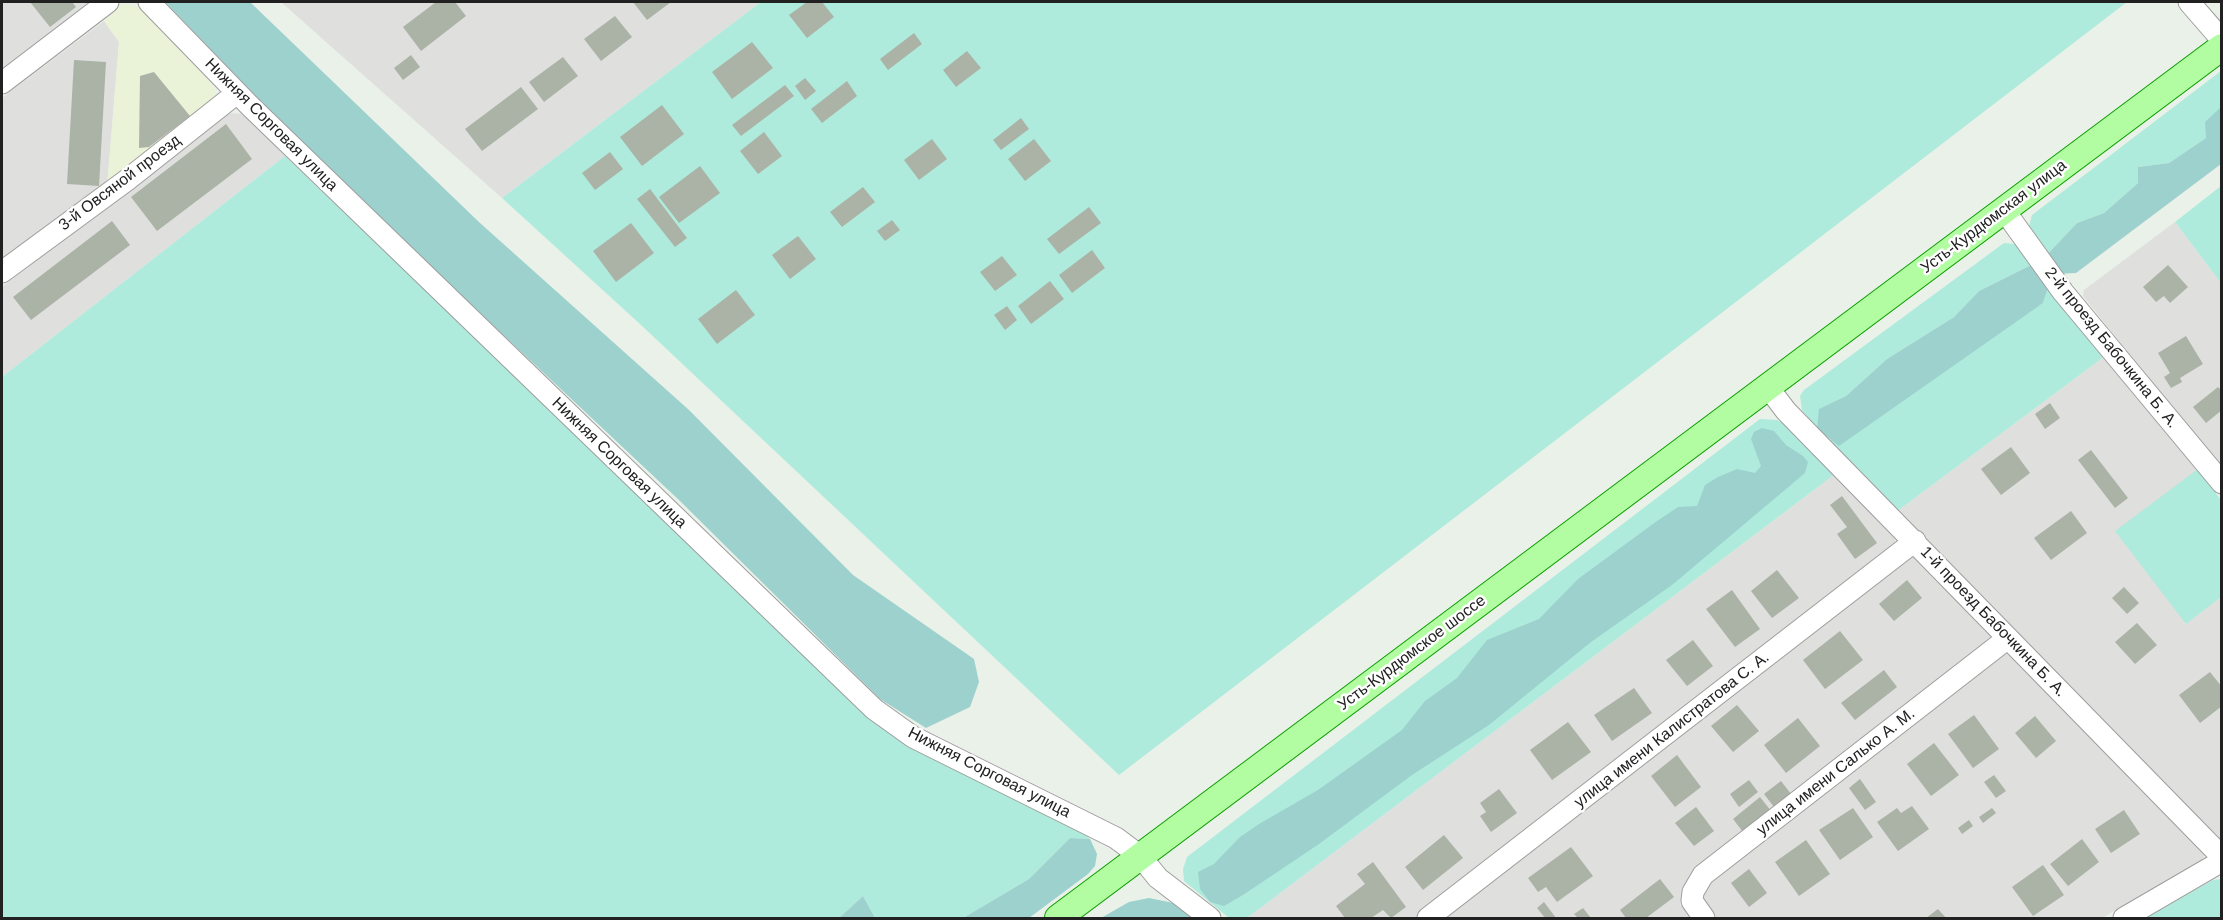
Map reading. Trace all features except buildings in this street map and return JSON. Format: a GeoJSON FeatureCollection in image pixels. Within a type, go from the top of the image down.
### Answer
{"type":"FeatureCollection","features":[{"type":"Feature","properties":{"kind":"main road","name":"Усть-Курдюмская улица"},"geometry":{"type":"LineString","coordinates":[[1767,386],[2222,47]]}},
{"type":"Feature","properties":{"kind":"main road","name":"Усть-Курдюмское шоссе"},"geometry":{"type":"LineString","coordinates":[[1058,918],[1767,386]]}},
{"type":"Feature","properties":{"kind":"street"},"geometry":{"type":"LineString","coordinates":[[2,82],[108,2]]}},
{"type":"Feature","properties":{"kind":"street","name":"Нижняя Сорговая улица"},"geometry":{"type":"LineString","coordinates":[[148,2],[237,93],[874,709],[912,737],[1116,838],[1140,856],[1158,878],[1210,918]]}},
{"type":"Feature","properties":{"kind":"street"},"geometry":{"type":"LineString","coordinates":[[2189,2],[2222,40]]}},
{"type":"Feature","properties":{"kind":"street","name":"3-й Овсяной проезд"},"geometry":{"type":"LineString","coordinates":[[2,272],[127,180],[237,93]]}},
{"type":"Feature","properties":{"kind":"street","name":"2-й проезд Бабочкина Б. А."},"geometry":{"type":"LineString","coordinates":[[2004,210],[2063,292],[2222,483]]}},
{"type":"Feature","properties":{"kind":"street","name":"1-й проезд Бабочкина Б. А."},"geometry":{"type":"LineString","coordinates":[[1767,386],[1786,411],[2222,859]]}},
{"type":"Feature","properties":{"kind":"street","name":"улица имени Калистратова С. А."},"geometry":{"type":"LineString","coordinates":[[1428,918],[1915,541]]}},
{"type":"Feature","properties":{"kind":"street","name":"улица имени Салько А. М."},"geometry":{"type":"LineString","coordinates":[[1704,918],[1692,901],[1693,892],[1703,875],[2008,638]]}},
{"type":"Feature","properties":{"kind":"street"},"geometry":{"type":"LineString","coordinates":[[2124,918],[2222,859]]}},
{"type":"Feature","properties":{"kind":"shaded area"},"geometry":{"type":"Polygon","coordinates":[[[2,2],[100,2],[2,76],[2,2]]]}},
{"type":"Feature","properties":{"kind":"shaded area"},"geometry":{"type":"Polygon","coordinates":[[[165,2],[250,2],[480,223],[689,410],[853,575],[974,659],[979,682],[970,707],[926,728],[880,699],[680,501],[318,161],[165,2]]]}},
{"type":"Feature","properties":{"kind":"shaded area"},"geometry":{"type":"Polygon","coordinates":[[[281,2],[761,2],[502,198],[281,2]]]}},
{"type":"Feature","properties":{"kind":"shaded area"},"geometry":{"type":"Polygon","coordinates":[[[761,2],[2127,2],[1119,775],[640,324],[502,198],[761,2]]]}},
{"type":"Feature","properties":{"kind":"shaded area"},"geometry":{"type":"Polygon","coordinates":[[[122,4],[139,7],[213,85],[216,94],[213,102],[107,187],[119,42],[104,21],[122,4]]]}},
{"type":"Feature","properties":{"kind":"shaded area"},"geometry":{"type":"Polygon","coordinates":[[[104,21],[119,42],[107,187],[2,266],[2,98],[104,21]]]}},
{"type":"Feature","properties":{"kind":"shaded area"},"geometry":{"type":"Polygon","coordinates":[[[2221,71],[2221,108],[2206,138],[2169,163],[2138,167],[2138,183],[2104,213],[2077,223],[2043,259],[2028,230],[2032,215],[2221,71]]]}},
{"type":"Feature","properties":{"kind":"shaded area"},"geometry":{"type":"Polygon","coordinates":[[[2220,108],[2221,164],[2076,273],[2054,274],[2043,259],[2077,223],[2104,213],[2138,183],[2138,167],[2169,163],[2206,138],[2205,122],[2220,108]]]}},
{"type":"Feature","properties":{"kind":"shaded area"},"geometry":{"type":"Polygon","coordinates":[[[228,113],[246,114],[285,156],[2,377],[2,287],[228,113]]]}},
{"type":"Feature","properties":{"kind":"shaded area"},"geometry":{"type":"Polygon","coordinates":[[[285,156],[867,714],[1084,833],[1090,839],[1070,838],[1029,879],[963,918],[875,918],[863,896],[839,918],[2,918],[2,377],[285,156]]]}},
{"type":"Feature","properties":{"kind":"shaded area"},"geometry":{"type":"Polygon","coordinates":[[[2221,186],[2221,283],[2175,222],[2221,186]]]}},
{"type":"Feature","properties":{"kind":"shaded area"},"geometry":{"type":"Polygon","coordinates":[[[2175,222],[2221,283],[2221,469],[2083,296],[2084,290],[2175,222]]]}},
{"type":"Feature","properties":{"kind":"shaded area"},"geometry":{"type":"Polygon","coordinates":[[[2004,243],[2015,244],[2023,249],[2033,264],[1979,291],[1954,317],[1887,359],[1846,396],[1820,409],[1817,429],[1802,410],[1800,396],[1804,390],[2004,243]]]}},
{"type":"Feature","properties":{"kind":"shaded area"},"geometry":{"type":"Polygon","coordinates":[[[2033,264],[2048,288],[2043,303],[1839,446],[1817,429],[1819,409],[1846,396],[1887,359],[1954,317],[1979,291],[2033,264]]]}},
{"type":"Feature","properties":{"kind":"shaded area"},"geometry":{"type":"Polygon","coordinates":[[[2048,288],[2105,356],[1896,512],[1829,441],[2043,303],[2048,288]]]}},
{"type":"Feature","properties":{"kind":"shaded area"},"geometry":{"type":"Polygon","coordinates":[[[2105,356],[2198,469],[2185,624],[2221,597],[2221,840],[1896,512],[2105,356]]]}},
{"type":"Feature","properties":{"kind":"shaded area"},"geometry":{"type":"Polygon","coordinates":[[[1760,419],[1777,420],[1789,427],[1835,474],[1247,918],[1229,918],[1184,881],[1183,869],[1187,857],[1760,419]]]}},
{"type":"Feature","properties":{"kind":"shaded area"},"geometry":{"type":"Polygon","coordinates":[[[1762,428],[1774,431],[1786,445],[1803,456],[1808,462],[1805,473],[1672,585],[1591,642],[1489,725],[1412,775],[1319,844],[1243,895],[1224,906],[1210,902],[1200,889],[1198,872],[1214,864],[1240,837],[1318,790],[1402,730],[1425,701],[1457,678],[1487,640],[1539,619],[1578,579],[1657,521],[1678,507],[1697,506],[1705,485],[1737,469],[1755,473],[1761,466],[1751,439],[1754,432],[1762,428]]]}},
{"type":"Feature","properties":{"kind":"shaded area"},"geometry":{"type":"Polygon","coordinates":[[[2198,469],[2221,500],[2221,597],[2186,624],[2115,531],[2198,469]]]}},
{"type":"Feature","properties":{"kind":"shaded area"},"geometry":{"type":"Polygon","coordinates":[[[1835,474],[1895,538],[1896,547],[1417,918],[1247,918],[1835,474]]]}},
{"type":"Feature","properties":{"kind":"shaded area"},"geometry":{"type":"Polygon","coordinates":[[[1915,555],[1992,635],[1990,641],[1687,886],[1680,904],[1692,918],[1443,918],[1905,558],[1915,555]]]}},
{"type":"Feature","properties":{"kind":"shaded area"},"geometry":{"type":"Polygon","coordinates":[[[2009,651],[2206,853],[2201,862],[2102,918],[1714,918],[1699,895],[1705,886],[1997,656],[2009,651]]]}},
{"type":"Feature","properties":{"kind":"shaded area"},"geometry":{"type":"Polygon","coordinates":[[[1070,838],[1090,839],[1097,854],[1095,866],[1088,874],[1029,918],[963,918],[1029,879],[1070,838]]]}},
{"type":"Feature","properties":{"kind":"shaded area"},"geometry":{"type":"Polygon","coordinates":[[[2221,879],[2221,918],[2145,918],[2213,880],[2221,879]]]}},
{"type":"Feature","properties":{"kind":"shaded area"},"geometry":{"type":"Polygon","coordinates":[[[863,896],[875,918],[839,918],[863,896]]]}},
{"type":"Feature","properties":{"kind":"shaded area"},"geometry":{"type":"Polygon","coordinates":[[[1149,898],[1183,905],[1199,918],[1101,918],[1129,902],[1149,898]]]}}]}
